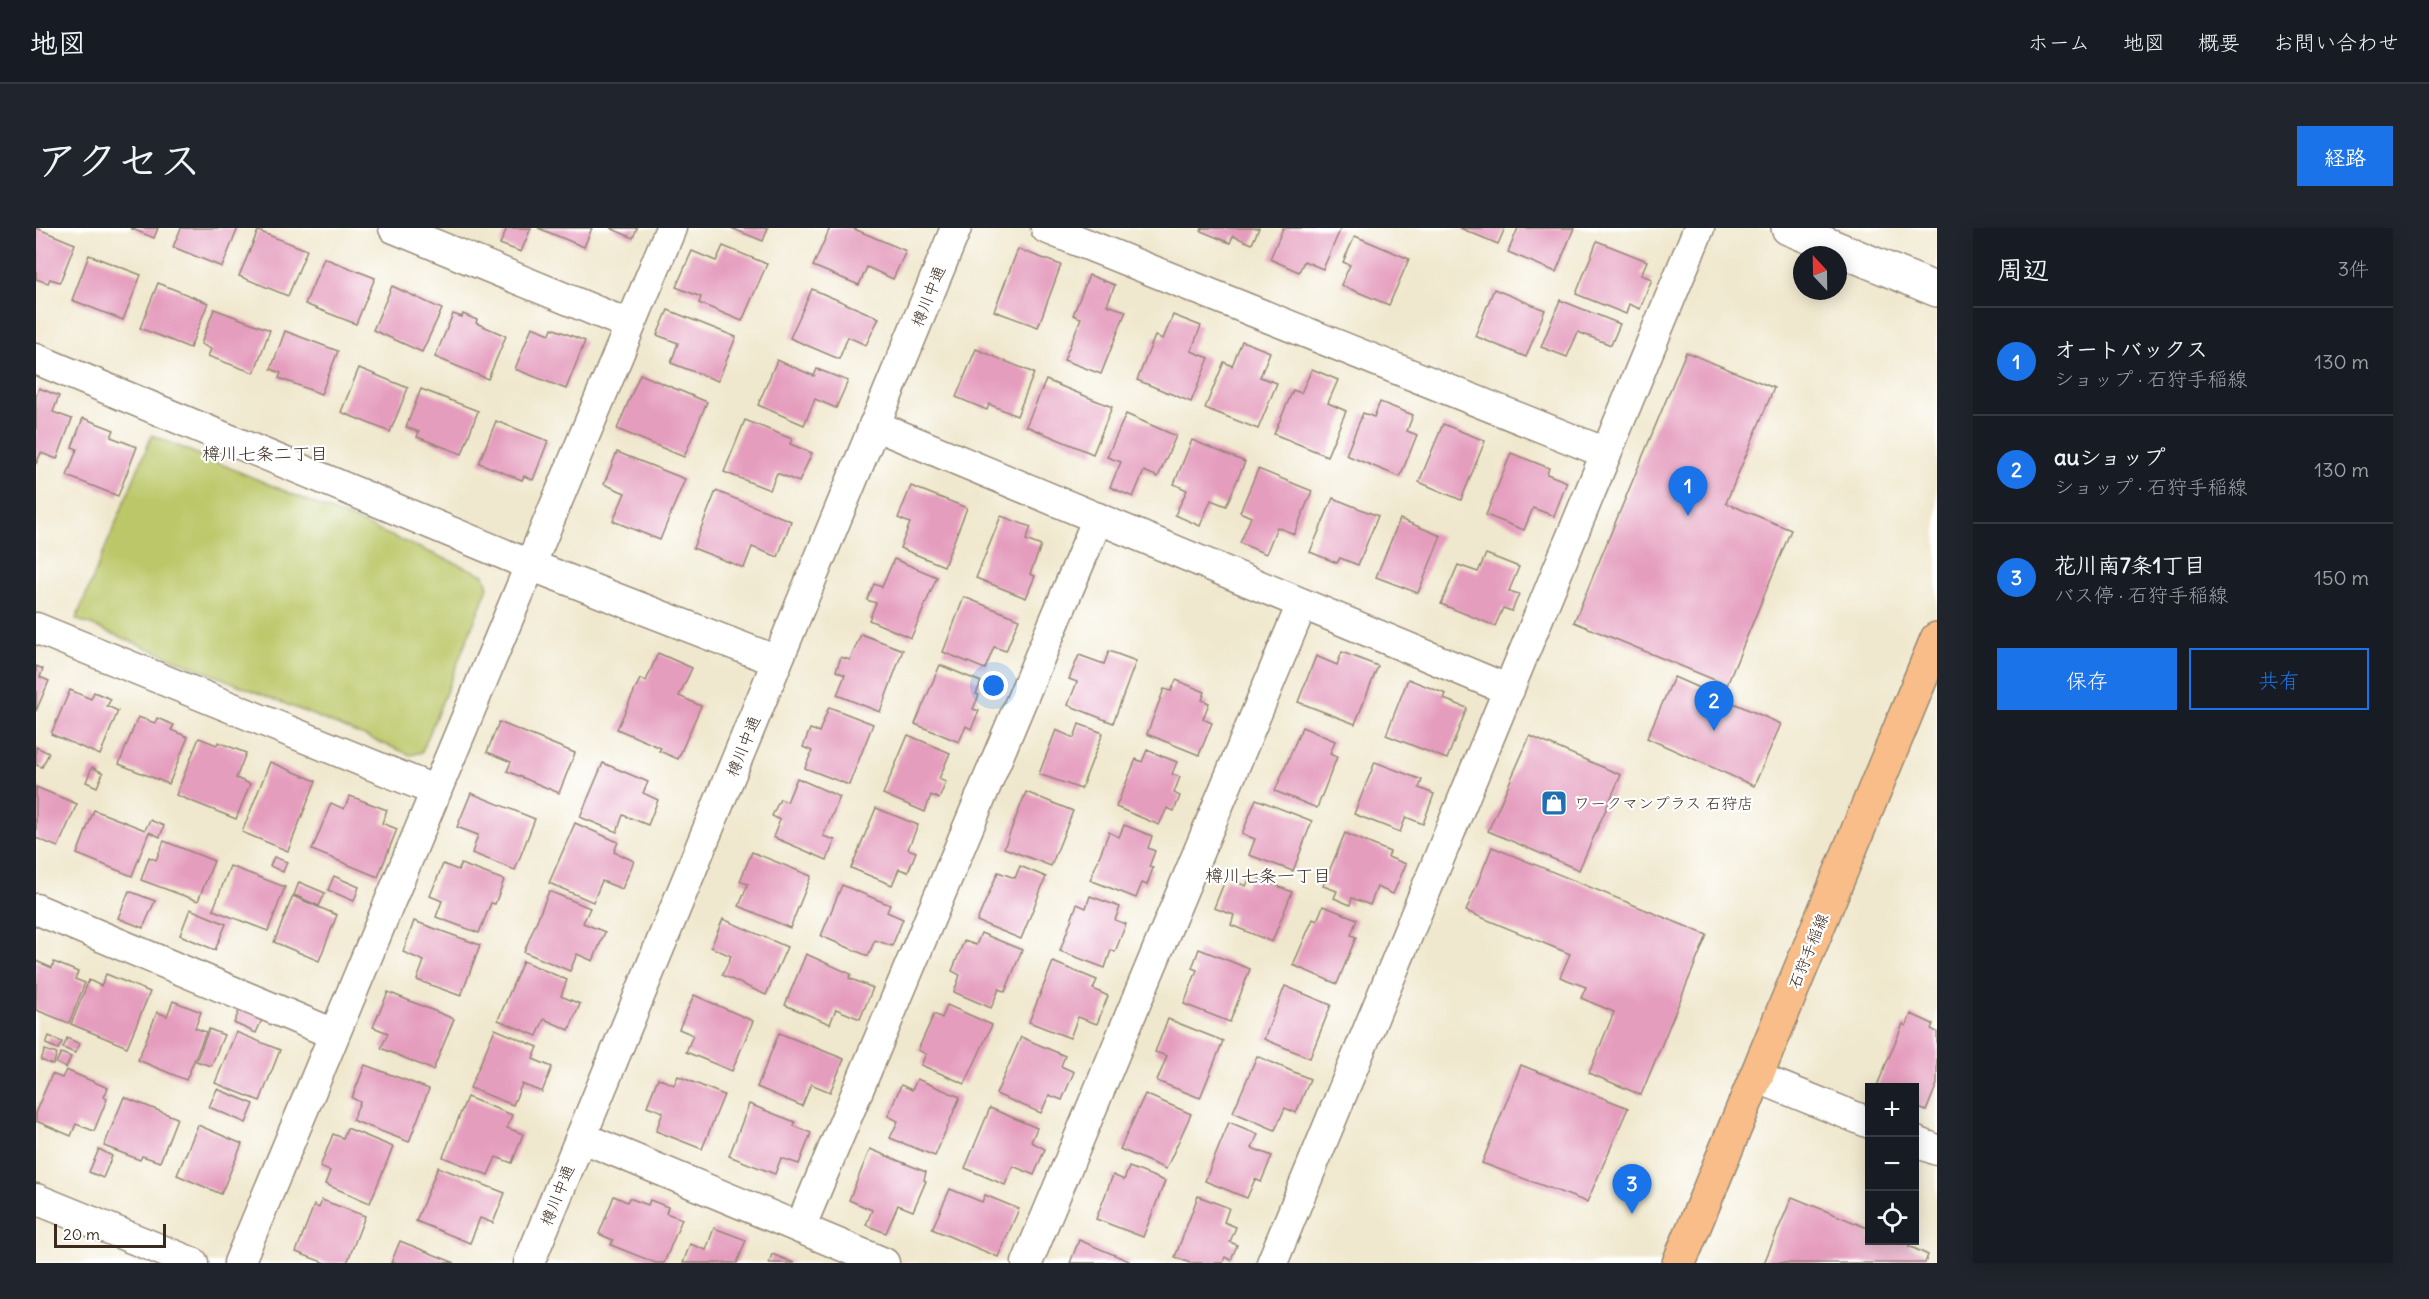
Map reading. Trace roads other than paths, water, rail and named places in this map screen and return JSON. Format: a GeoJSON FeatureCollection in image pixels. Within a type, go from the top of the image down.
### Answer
{"type":"FeatureCollection","features":[{"type":"Feature","properties":{"kind":"main road","name":"石狩手稲線"},"geometry":{"type":"LineString","coordinates":[[1679,1263],[1937,639]]}},
{"type":"Feature","properties":{"kind":"street"},"geometry":{"type":"LineString","coordinates":[[393,228],[630,325]]}},
{"type":"Feature","properties":{"kind":"street"},"geometry":{"type":"LineString","coordinates":[[239,1263],[670,228]]}},
{"type":"Feature","properties":{"kind":"street","name":"樽川中通"},"geometry":{"type":"LineString","coordinates":[[529,1263],[956,228]]}},
{"type":"Feature","properties":{"kind":"street"},"geometry":{"type":"LineString","coordinates":[[1046,228],[1606,453]]}},
{"type":"Feature","properties":{"kind":"street"},"geometry":{"type":"LineString","coordinates":[[1272,1263],[1699,228]]}},
{"type":"Feature","properties":{"kind":"street"},"geometry":{"type":"LineString","coordinates":[[1788,228],[1937,290]]}},
{"type":"Feature","properties":{"kind":"street"},"geometry":{"type":"LineString","coordinates":[[36,359],[530,565],[777,661]]}},
{"type":"Feature","properties":{"kind":"street"},"geometry":{"type":"LineString","coordinates":[[874,425],[1509,690]]}},
{"type":"Feature","properties":{"kind":"street"},"geometry":{"type":"LineString","coordinates":[[800,1228],[1098,518]]}},
{"type":"Feature","properties":{"kind":"street"},"geometry":{"type":"LineString","coordinates":[[1027,1263],[1302,604]]}},
{"type":"Feature","properties":{"kind":"street"},"geometry":{"type":"LineString","coordinates":[[36,628],[436,790]]}},
{"type":"Feature","properties":{"kind":"street"},"geometry":{"type":"LineString","coordinates":[[36,909],[334,1034]]}},
{"type":"Feature","properties":{"kind":"street"},"geometry":{"type":"LineString","coordinates":[[1756,1077],[1865,1121]]}},
{"type":"Feature","properties":{"kind":"street"},"geometry":{"type":"LineString","coordinates":[[581,1137],[884,1263]]}},
{"type":"Feature","properties":{"kind":"street"},"geometry":{"type":"LineString","coordinates":[[1919,1143],[1937,1150]]}},
{"type":"Feature","properties":{"kind":"street"},"geometry":{"type":"LineString","coordinates":[[36,1199],[139,1253],[193,1263]]}},
{"type":"Feature","properties":{"kind":"place","name":"オートバックス"},"geometry":{"type":"Point","coordinates":[1688,516]}},
{"type":"Feature","properties":{"kind":"place","name":"auショップ"},"geometry":{"type":"Point","coordinates":[1714,731]}},
{"type":"Feature","properties":{"kind":"place","name":"ワークマンプラス 石狩店"},"geometry":{"type":"Point","coordinates":[1554,803]}},
{"type":"Feature","properties":{"kind":"place","name":"花川南7条1丁目"},"geometry":{"type":"Point","coordinates":[1632,1214]}},
{"type":"Feature","properties":{"kind":"district","name":"樽川七条二丁目"},"geometry":{"type":"Point","coordinates":[265,454]}},
{"type":"Feature","properties":{"kind":"district","name":"樽川七条一丁目"},"geometry":{"type":"Point","coordinates":[1268,876]}}]}
